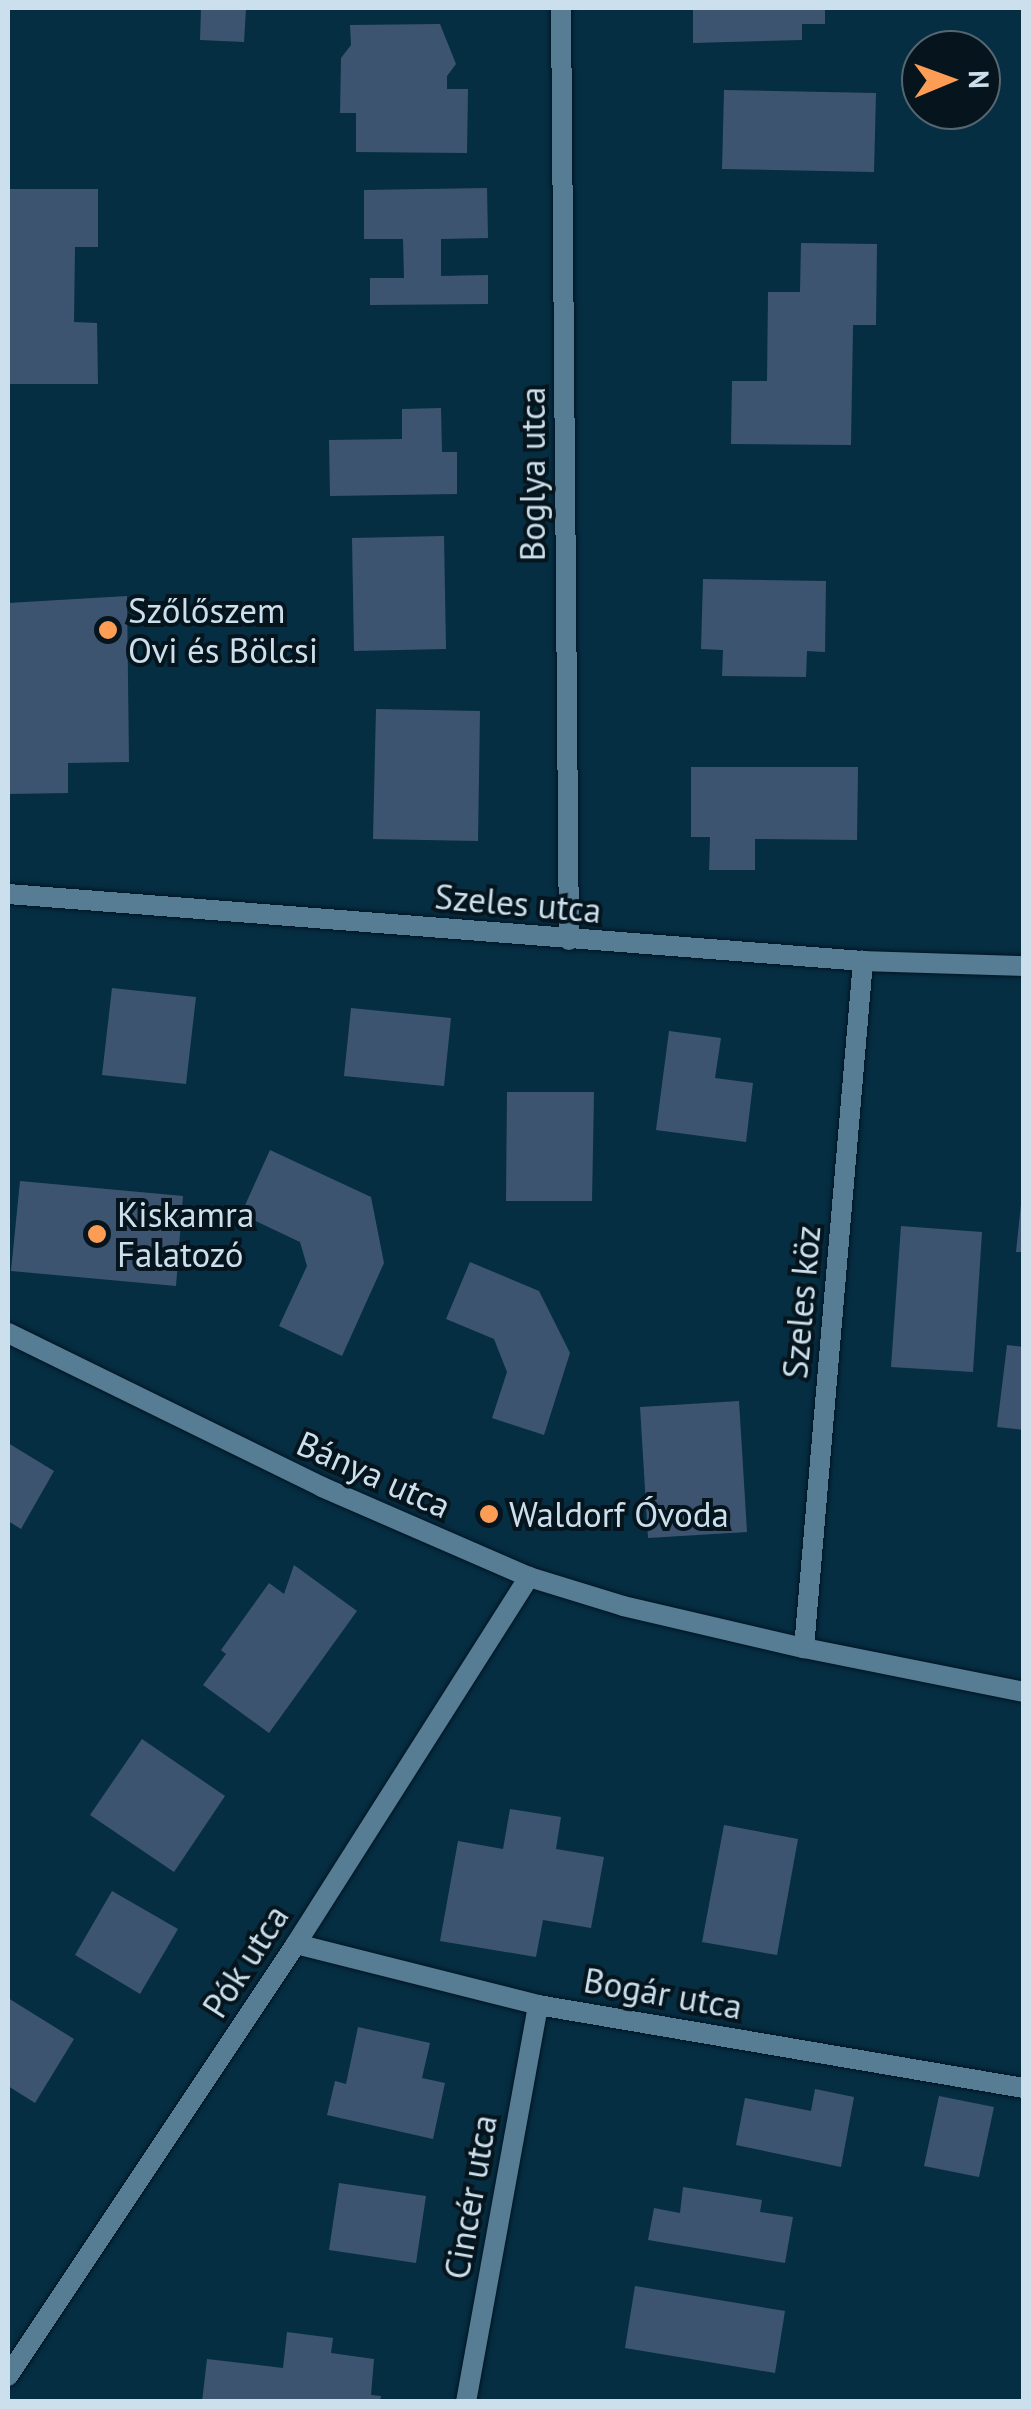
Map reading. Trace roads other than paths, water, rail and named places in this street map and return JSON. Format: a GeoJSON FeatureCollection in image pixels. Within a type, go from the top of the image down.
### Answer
{"type":"FeatureCollection","features":[{"type":"Feature","properties":{"kind":"street","name":"Boglya utca"},"geometry":{"type":"LineString","coordinates":[[561,8],[569,940]]}},
{"type":"Feature","properties":{"kind":"street","name":"Szeles utca"},"geometry":{"type":"LineString","coordinates":[[8,894],[863,962],[1024,966]]}},
{"type":"Feature","properties":{"kind":"street","name":"Szeles köz"},"geometry":{"type":"LineString","coordinates":[[804,1648],[863,962]]}},
{"type":"Feature","properties":{"kind":"street","name":"Bánya utca"},"geometry":{"type":"LineString","coordinates":[[8,1333],[322,1488],[529,1577],[623,1606],[804,1648],[1024,1692]]}},
{"type":"Feature","properties":{"kind":"street","name":"Pók utca"},"geometry":{"type":"LineString","coordinates":[[8,2376],[296,1944],[529,1577]]}},
{"type":"Feature","properties":{"kind":"street","name":"Bogár utca"},"geometry":{"type":"LineString","coordinates":[[296,1944],[538,2005],[1024,2088]]}},
{"type":"Feature","properties":{"kind":"street","name":"Cincér utca"},"geometry":{"type":"LineString","coordinates":[[466,2402],[538,2005]]}},
{"type":"Feature","properties":{"kind":"place","name":"Szőlőszem Ovi és Bölcsi"},"geometry":{"type":"Point","coordinates":[108,630]}},
{"type":"Feature","properties":{"kind":"place","name":"Kiskamra Falatozó"},"geometry":{"type":"Point","coordinates":[97,1234]}},
{"type":"Feature","properties":{"kind":"place","name":"Waldorf Óvoda"},"geometry":{"type":"Point","coordinates":[489,1514]}}]}
